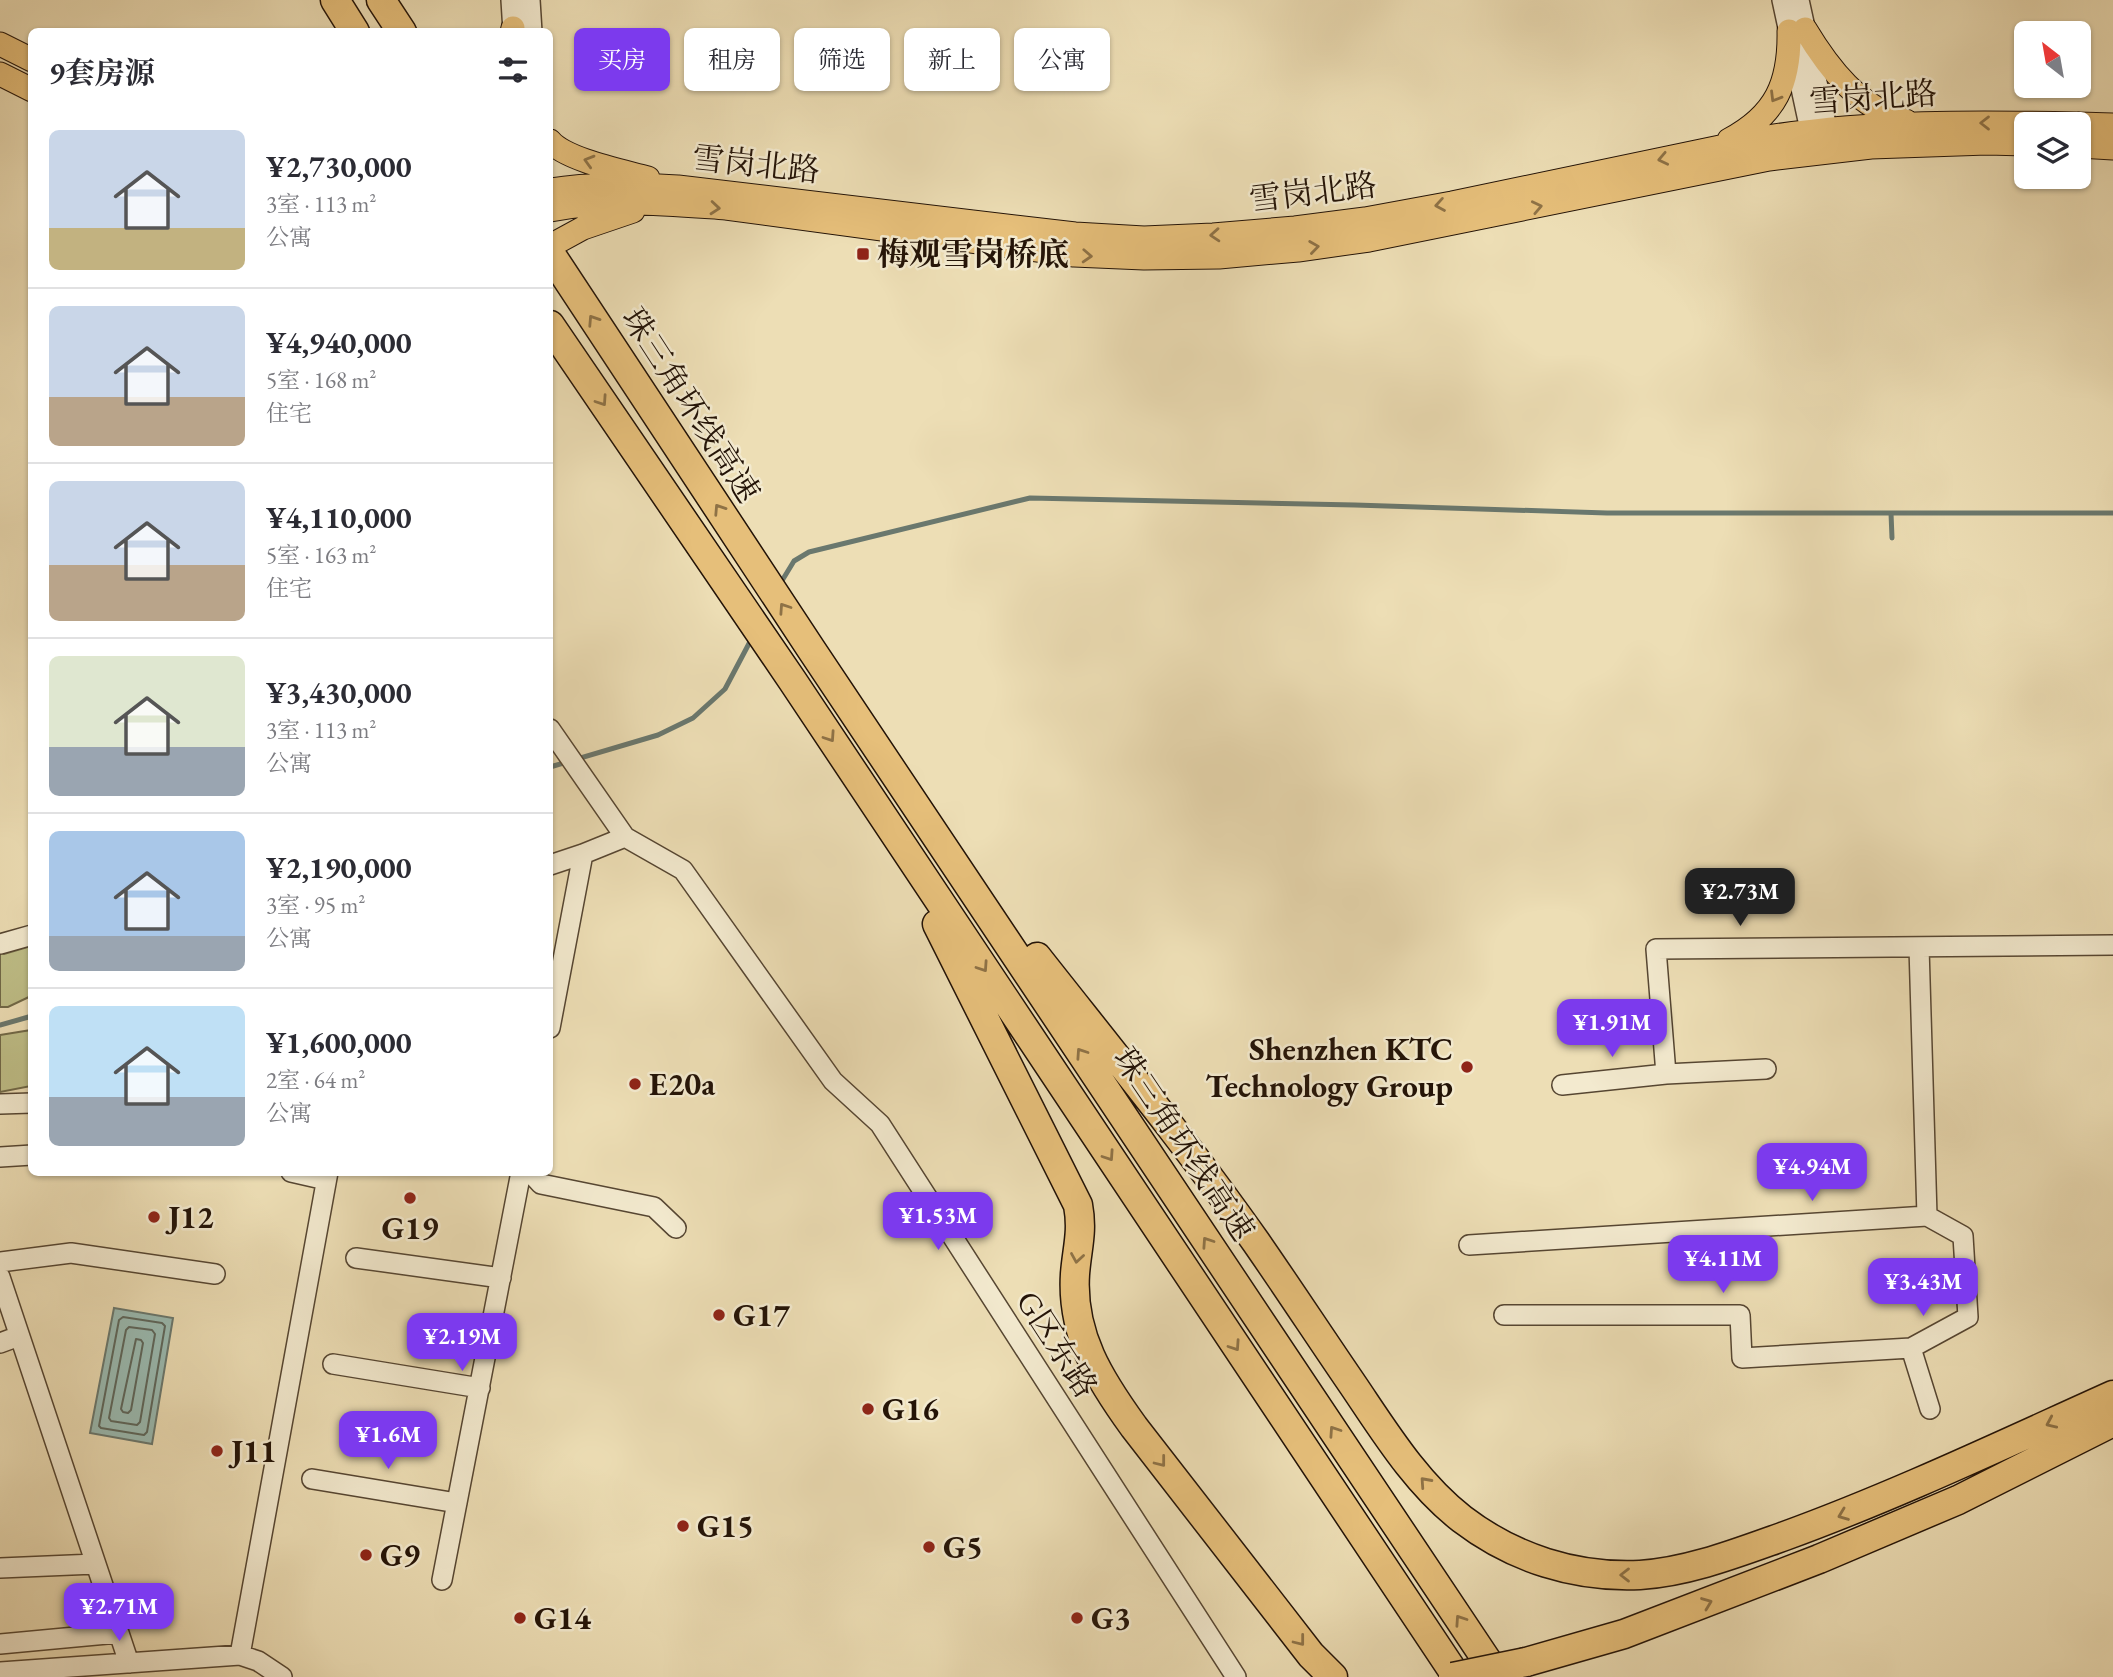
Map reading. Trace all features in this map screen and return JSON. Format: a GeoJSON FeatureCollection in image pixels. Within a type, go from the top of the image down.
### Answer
{"type":"FeatureCollection","features":[{"type":"Feature","properties":{"kind":"highway"},"geometry":{"type":"LineString","coordinates":[[335,0],[352,28]]}},
{"type":"Feature","properties":{"kind":"highway"},"geometry":{"type":"LineString","coordinates":[[381,0],[399,28]]}},
{"type":"Feature","properties":{"kind":"highway","name":"珠三角环线高速"},"geometry":{"type":"LineString","coordinates":[[553,258],[1498,1677]]}},
{"type":"Feature","properties":{"kind":"highway"},"geometry":{"type":"LineString","coordinates":[[553,329],[792,680],[1455,1677],[1526,1662],[1624,1634],[1819,1559],[1958,1500],[2113,1422]]}},
{"type":"Feature","properties":{"kind":"highway"},"geometry":{"type":"LineString","coordinates":[[903,787],[1172,1129],[1255,1240],[1390,1440],[1426,1485],[1461,1518],[1505,1547],[1545,1564],[1605,1574],[1642,1575],[1674,1571],[1764,1544],[1866,1506],[2113,1395]]}},
{"type":"Feature","properties":{"kind":"highway"},"geometry":{"type":"LineString","coordinates":[[876,806],[1078,1205],[1081,1235],[1075,1295],[1079,1322],[1094,1367],[1108,1392],[1134,1427],[1311,1655],[1333,1677]]}},
{"type":"Feature","properties":{"kind":"highway"},"geometry":{"type":"LineString","coordinates":[[1902,1490],[1914,1518]]}},
{"type":"Feature","properties":{"kind":"main road"},"geometry":{"type":"LineString","coordinates":[[1713,149],[1742,133],[1763,116],[1777,97],[1786,77],[1797,30],[1852,91],[1892,117],[1915,124]]}},
{"type":"Feature","properties":{"kind":"main road"},"geometry":{"type":"LineString","coordinates":[[0,44],[28,58]]}},
{"type":"Feature","properties":{"kind":"main road"},"geometry":{"type":"LineString","coordinates":[[0,74],[28,88]]}},
{"type":"Feature","properties":{"kind":"main road","name":"雪岗北路"},"geometry":{"type":"LineString","coordinates":[[553,209],[676,196],[1075,234],[1144,238],[1281,229],[1365,219],[1818,129],[1915,124],[2014,124]]}},
{"type":"Feature","properties":{"kind":"main road","name":"雪岗北路"},"geometry":{"type":"LineString","coordinates":[[2091,124],[2113,125]]}},
{"type":"Feature","properties":{"kind":"main road","name":"雪岗北路"},"geometry":{"type":"LineString","coordinates":[[553,190],[628,185],[726,208],[1074,255],[1219,257],[1369,240],[1769,159],[1916,145],[2014,144]]}},
{"type":"Feature","properties":{"kind":"main road"},"geometry":{"type":"LineString","coordinates":[[553,146],[676,196]]}},
{"type":"Feature","properties":{"kind":"main road"},"geometry":{"type":"LineString","coordinates":[[2091,147],[2112,149]]}},
{"type":"Feature","properties":{"kind":"main road"},"geometry":{"type":"LineString","coordinates":[[553,244],[583,228],[676,196]]}},
{"type":"Feature","properties":{"kind":"street"},"geometry":{"type":"LineString","coordinates":[[511,0],[517,28]]}},
{"type":"Feature","properties":{"kind":"street"},"geometry":{"type":"LineString","coordinates":[[518,28],[530,0]]}},
{"type":"Feature","properties":{"kind":"street"},"geometry":{"type":"LineString","coordinates":[[1782,0],[1797,30],[1822,152]]}},
{"type":"Feature","properties":{"kind":"street"},"geometry":{"type":"LineString","coordinates":[[1797,30],[1799,0]]}},
{"type":"Feature","properties":{"kind":"street"},"geometry":{"type":"LineString","coordinates":[[553,733],[625,837],[553,863]]}},
{"type":"Feature","properties":{"kind":"street","name":"G区东路"},"geometry":{"type":"LineString","coordinates":[[625,837],[683,870],[833,1081],[880,1124],[1236,1677]]}},
{"type":"Feature","properties":{"kind":"street"},"geometry":{"type":"LineString","coordinates":[[553,1012],[583,854]]}},
{"type":"Feature","properties":{"kind":"street"},"geometry":{"type":"LineString","coordinates":[[0,944],[28,936]]}},
{"type":"Feature","properties":{"kind":"street"},"geometry":{"type":"LineString","coordinates":[[1665,1074],[1657,949],[2113,945]]}},
{"type":"Feature","properties":{"kind":"street"},"geometry":{"type":"LineString","coordinates":[[1919,947],[1927,1216]]}},
{"type":"Feature","properties":{"kind":"street"},"geometry":{"type":"LineString","coordinates":[[1562,1085],[1665,1074],[1766,1069]]}},
{"type":"Feature","properties":{"kind":"street"},"geometry":{"type":"LineString","coordinates":[[0,1104],[28,1103]]}},
{"type":"Feature","properties":{"kind":"street"},"geometry":{"type":"LineString","coordinates":[[0,1157],[28,1155]]}},
{"type":"Feature","properties":{"kind":"street"},"geometry":{"type":"LineString","coordinates":[[240,1656],[327,1176]]}},
{"type":"Feature","properties":{"kind":"street"},"geometry":{"type":"LineString","coordinates":[[442,1580],[520,1176]]}},
{"type":"Feature","properties":{"kind":"street"},"geometry":{"type":"LineString","coordinates":[[534,1176],[541,1184],[654,1207],[676,1228]]}},
{"type":"Feature","properties":{"kind":"street"},"geometry":{"type":"LineString","coordinates":[[1469,1245],[1927,1216],[1964,1236],[1968,1317],[1911,1348],[1742,1358],[1740,1315],[1504,1315]]}},
{"type":"Feature","properties":{"kind":"street"},"geometry":{"type":"LineString","coordinates":[[0,1262],[71,1253],[215,1274]]}},
{"type":"Feature","properties":{"kind":"street"},"geometry":{"type":"LineString","coordinates":[[356,1258],[501,1278]]}},
{"type":"Feature","properties":{"kind":"street"},"geometry":{"type":"LineString","coordinates":[[0,1277],[9,1340],[95,1564],[129,1663]]}},
{"type":"Feature","properties":{"kind":"street"},"geometry":{"type":"LineString","coordinates":[[1911,1348],[1930,1409]]}},
{"type":"Feature","properties":{"kind":"street"},"geometry":{"type":"LineString","coordinates":[[333,1364],[480,1388]]}},
{"type":"Feature","properties":{"kind":"street"},"geometry":{"type":"LineString","coordinates":[[312,1479],[457,1503]]}},
{"type":"Feature","properties":{"kind":"street"},"geometry":{"type":"LineString","coordinates":[[0,1568],[95,1564]]}},
{"type":"Feature","properties":{"kind":"street"},"geometry":{"type":"LineString","coordinates":[[0,1644],[118,1633]]}},
{"type":"Feature","properties":{"kind":"street"},"geometry":{"type":"LineString","coordinates":[[0,1672],[240,1656],[258,1661],[282,1677]]}},
{"type":"Feature","properties":{"kind":"green space"},"geometry":{"type":"Polygon","coordinates":[[[28,947],[28,997],[8,1007],[0,1007],[0,953],[28,947]]]}},
{"type":"Feature","properties":{"kind":"green space"},"geometry":{"type":"Polygon","coordinates":[[[28,1030],[28,1087],[0,1092],[0,1035],[28,1030]]]}},
{"type":"Feature","properties":{"kind":"water"},"geometry":{"type":"Polygon","coordinates":[[[114,1308],[173,1318],[152,1444],[90,1433],[114,1308]]]}},
{"type":"Feature","properties":{"kind":"waterway"},"geometry":{"type":"LineString","coordinates":[[780,584],[794,561],[809,552],[1030,498],[1607,513],[2113,513]]}},
{"type":"Feature","properties":{"kind":"waterway"},"geometry":{"type":"LineString","coordinates":[[1891,513],[1892,538]]}},
{"type":"Feature","properties":{"kind":"waterway"},"geometry":{"type":"LineString","coordinates":[[553,766],[658,735],[693,718],[725,689],[753,636]]}},
{"type":"Feature","properties":{"kind":"waterway"},"geometry":{"type":"LineString","coordinates":[[0,1025],[28,1017]]}},
{"type":"Feature","properties":{"kind":"place","name":"梅观雪岗桥底"},"geometry":{"type":"Point","coordinates":[863,254]}},
{"type":"Feature","properties":{"kind":"place","name":"Shenzhen KTC Technology Group"},"geometry":{"type":"Point","coordinates":[1467,1067]}},
{"type":"Feature","properties":{"kind":"place","name":"E20a"},"geometry":{"type":"Point","coordinates":[635,1084]}},
{"type":"Feature","properties":{"kind":"place","name":"G19"},"geometry":{"type":"Point","coordinates":[410,1198]}},
{"type":"Feature","properties":{"kind":"place","name":"J12"},"geometry":{"type":"Point","coordinates":[154,1217]}},
{"type":"Feature","properties":{"kind":"place","name":"G17"},"geometry":{"type":"Point","coordinates":[719,1315]}},
{"type":"Feature","properties":{"kind":"place","name":"G16"},"geometry":{"type":"Point","coordinates":[868,1409]}},
{"type":"Feature","properties":{"kind":"place","name":"J11"},"geometry":{"type":"Point","coordinates":[217,1451]}},
{"type":"Feature","properties":{"kind":"place","name":"G15"},"geometry":{"type":"Point","coordinates":[683,1526]}},
{"type":"Feature","properties":{"kind":"place","name":"G5"},"geometry":{"type":"Point","coordinates":[929,1547]}},
{"type":"Feature","properties":{"kind":"place","name":"G9"},"geometry":{"type":"Point","coordinates":[366,1555]}},
{"type":"Feature","properties":{"kind":"place","name":"G14"},"geometry":{"type":"Point","coordinates":[520,1618]}},
{"type":"Feature","properties":{"kind":"place","name":"G3"},"geometry":{"type":"Point","coordinates":[1077,1618]}}]}
